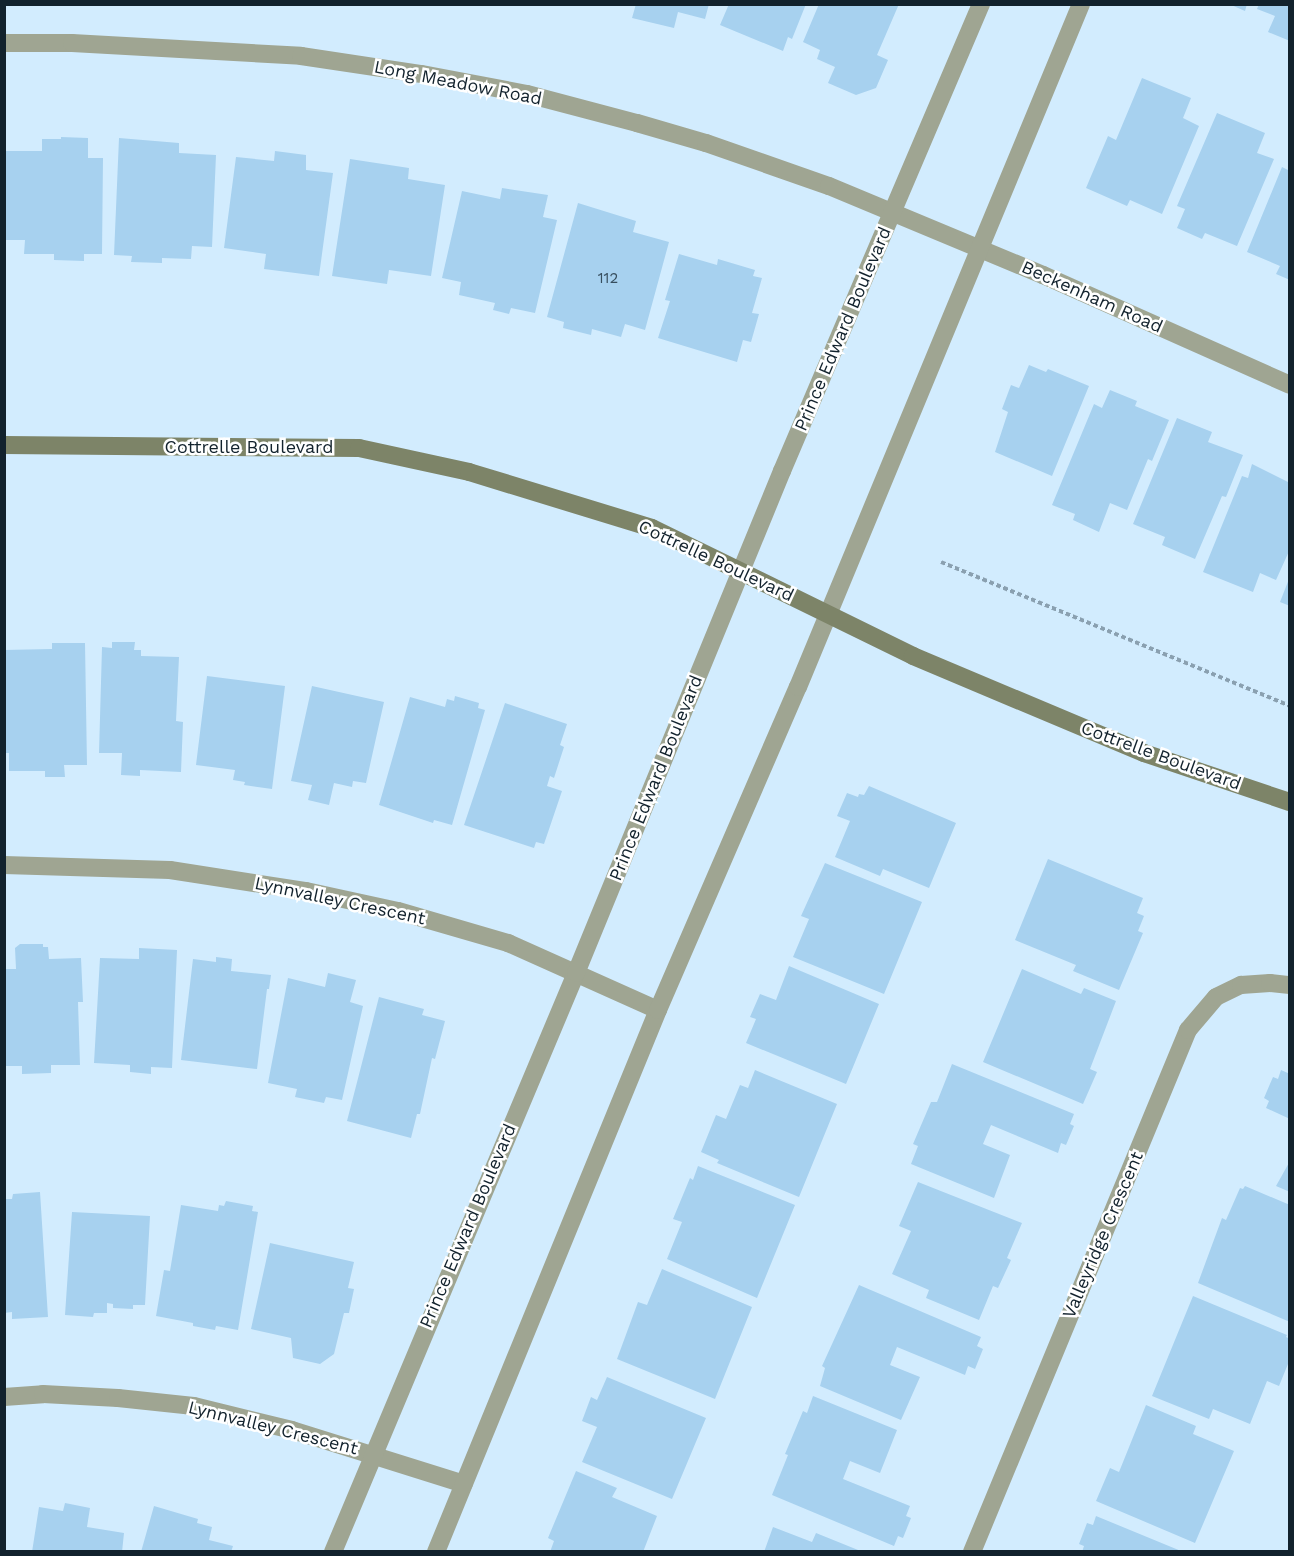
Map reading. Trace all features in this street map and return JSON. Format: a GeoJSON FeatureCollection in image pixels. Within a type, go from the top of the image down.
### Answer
{"type":"FeatureCollection","features":[{"type":"Feature","properties":{"kind":"main road","name":"Cottrelle Boulevard"},"geometry":{"type":"LineString","coordinates":[[4,445],[360,448],[469,472],[652,528],[914,656],[1144,753],[1290,802]]}},
{"type":"Feature","properties":{"kind":"street","name":"Prince Edward Boulevard"},"geometry":{"type":"LineString","coordinates":[[333,1551],[372,1453],[576,973],[741,572],[981,4]]}},
{"type":"Feature","properties":{"kind":"street"},"geometry":{"type":"LineString","coordinates":[[436,1551],[658,1010],[828,614],[1081,4]]}},
{"type":"Feature","properties":{"kind":"street","name":"Long Meadow Road"},"geometry":{"type":"LineString","coordinates":[[4,43],[72,43],[301,56],[433,76],[527,94],[706,143],[830,186],[894,213]]}},
{"type":"Feature","properties":{"kind":"street","name":"Beckenham Road"},"geometry":{"type":"LineString","coordinates":[[894,213],[1290,385]]}},
{"type":"Feature","properties":{"kind":"street","name":"Lynnvalley Crescent"},"geometry":{"type":"LineString","coordinates":[[4,865],[170,870],[306,891],[398,911],[508,943],[658,1010]]}},
{"type":"Feature","properties":{"kind":"street","name":"Valleyridge Crescent"},"geometry":{"type":"LineString","coordinates":[[972,1551],[1188,1030],[1216,997],[1241,985],[1270,983],[1290,985]]}},
{"type":"Feature","properties":{"kind":"street","name":"Lynnvalley Crescent"},"geometry":{"type":"LineString","coordinates":[[4,1397],[43,1394],[118,1398],[194,1406],[292,1430],[372,1453],[464,1484]]}},
{"type":"Feature","properties":{"kind":"path"},"geometry":{"type":"LineString","coordinates":[[941,562],[1290,706]]}},
{"type":"Feature","properties":{"kind":"building"},"geometry":{"type":"Polygon","coordinates":[[[636,4],[709,4],[705,19],[678,12],[674,28],[632,18],[636,4]]]}},
{"type":"Feature","properties":{"kind":"building"},"geometry":{"type":"Polygon","coordinates":[[[729,4],[806,4],[792,39],[788,37],[783,51],[720,25],[729,4]]]}},
{"type":"Feature","properties":{"kind":"building"},"geometry":{"type":"Polygon","coordinates":[[[819,4],[899,4],[877,55],[888,60],[876,88],[856,95],[828,83],[835,67],[817,59],[820,50],[803,42],[819,4]]]}},
{"type":"Feature","properties":{"kind":"building"},"geometry":{"type":"Polygon","coordinates":[[[1229,4],[1247,4],[1245,11],[1229,4]]]}},
{"type":"Feature","properties":{"kind":"building"},"geometry":{"type":"Polygon","coordinates":[[[1259,4],[1290,4],[1290,41],[1268,32],[1275,16],[1257,9],[1259,4]]]}},
{"type":"Feature","properties":{"kind":"building"},"geometry":{"type":"Polygon","coordinates":[[[1142,78],[1191,98],[1183,118],[1199,126],[1162,214],[1130,200],[1127,206],[1086,188],[1108,136],[1116,140],[1142,78]]]}},
{"type":"Feature","properties":{"kind":"building"},"geometry":{"type":"Polygon","coordinates":[[[1217,113],[1265,133],[1257,153],[1274,159],[1237,246],[1205,233],[1202,239],[1177,228],[1185,209],[1177,206],[1217,113]]]}},
{"type":"Feature","properties":{"kind":"building"},"geometry":{"type":"Polygon","coordinates":[[[61,137],[88,138],[88,158],[103,158],[102,254],[84,254],[84,261],[54,260],[54,254],[24,254],[25,240],[4,240],[4,151],[42,151],[42,139],[61,139],[61,137]]]}},
{"type":"Feature","properties":{"kind":"building"},"geometry":{"type":"Polygon","coordinates":[[[119,138],[179,143],[179,153],[216,155],[212,247],[192,246],[191,259],[162,258],[162,263],[131,262],[132,256],[114,255],[119,138]]]}},
{"type":"Feature","properties":{"kind":"building"},"geometry":{"type":"Polygon","coordinates":[[[275,151],[306,155],[306,170],[333,173],[319,276],[264,269],[266,254],[224,248],[236,157],[274,161],[275,151]]]}},
{"type":"Feature","properties":{"kind":"building"},"geometry":{"type":"Polygon","coordinates":[[[350,159],[409,168],[408,179],[445,185],[431,276],[389,270],[387,284],[332,276],[350,159]]]}},
{"type":"Feature","properties":{"kind":"building"},"geometry":{"type":"Polygon","coordinates":[[[1282,167],[1290,171],[1290,280],[1276,274],[1280,266],[1247,252],[1282,167]]]}},
{"type":"Feature","properties":{"kind":"building"},"geometry":{"type":"Polygon","coordinates":[[[502,188],[548,195],[543,217],[557,220],[535,313],[511,308],[509,314],[493,310],[495,303],[459,295],[461,282],[442,278],[462,191],[500,199],[502,188]]]}},
{"type":"Feature","properties":{"kind":"building"},"geometry":{"type":"Polygon","coordinates":[[[578,203],[636,221],[633,232],[669,242],[645,330],[625,324],[621,337],[592,329],[591,335],[563,328],[564,322],[547,317],[578,203]]]}},
{"type":"Feature","properties":{"kind":"building"},"geometry":{"type":"Polygon","coordinates":[[[679,254],[717,265],[718,259],[755,270],[753,276],[762,278],[752,313],[759,314],[751,342],[743,340],[737,362],[658,338],[670,301],[665,300],[679,254]]]}},
{"type":"Feature","properties":{"kind":"building"},"geometry":{"type":"Polygon","coordinates":[[[1029,365],[1046,372],[1048,369],[1089,386],[1052,476],[995,452],[1008,412],[1002,409],[1011,385],[1019,388],[1029,365]]]}},
{"type":"Feature","properties":{"kind":"building"},"geometry":{"type":"Polygon","coordinates":[[[1110,390],[1137,401],[1135,406],[1169,420],[1152,461],[1148,459],[1127,510],[1110,503],[1099,532],[1073,520],[1075,514],[1052,505],[1094,404],[1102,408],[1110,390]]]}},
{"type":"Feature","properties":{"kind":"building"},"geometry":{"type":"Polygon","coordinates":[[[1177,418],[1212,432],[1208,442],[1243,455],[1226,497],[1222,496],[1195,559],[1162,545],[1165,537],[1133,524],[1177,418]]]}},
{"type":"Feature","properties":{"kind":"building"},"geometry":{"type":"Polygon","coordinates":[[[1252,464],[1290,483],[1290,549],[1276,580],[1260,573],[1253,592],[1203,572],[1242,476],[1248,478],[1252,464]]]}},
{"type":"Feature","properties":{"kind":"building"},"geometry":{"type":"Polygon","coordinates":[[[1290,579],[1290,606],[1280,602],[1290,579]]]}},
{"type":"Feature","properties":{"kind":"building"},"geometry":{"type":"Polygon","coordinates":[[[112,642],[135,642],[134,650],[141,650],[141,656],[179,657],[176,721],[183,722],[181,772],[140,770],[140,776],[121,775],[122,753],[99,753],[102,647],[112,648],[112,642]]]}},
{"type":"Feature","properties":{"kind":"building"},"geometry":{"type":"Polygon","coordinates":[[[52,643],[85,643],[87,765],[64,765],[65,777],[45,777],[45,771],[9,771],[9,753],[5,753],[4,650],[52,649],[52,643]]]}},
{"type":"Feature","properties":{"kind":"building"},"geometry":{"type":"Polygon","coordinates":[[[207,676],[285,686],[272,789],[244,785],[245,782],[233,780],[235,770],[196,765],[207,676]]]}},
{"type":"Feature","properties":{"kind":"building"},"geometry":{"type":"Polygon","coordinates":[[[312,686],[384,702],[366,783],[353,781],[352,787],[334,783],[329,805],[308,800],[312,785],[291,781],[312,686]]]}},
{"type":"Feature","properties":{"kind":"building"},"geometry":{"type":"Polygon","coordinates":[[[455,696],[479,703],[478,708],[485,710],[452,825],[434,820],[433,823],[379,805],[410,697],[445,707],[447,699],[454,701],[455,696]]]}},
{"type":"Feature","properties":{"kind":"building"},"geometry":{"type":"Polygon","coordinates":[[[505,703],[567,724],[560,745],[564,747],[554,778],[550,776],[547,786],[562,791],[544,844],[536,842],[534,848],[464,825],[505,703]]]}},
{"type":"Feature","properties":{"kind":"building"},"geometry":{"type":"Polygon","coordinates":[[[869,786],[956,823],[929,888],[883,869],[880,876],[835,857],[850,821],[837,816],[847,793],[858,797],[859,794],[864,795],[869,786]]]}},
{"type":"Feature","properties":{"kind":"building"},"geometry":{"type":"Polygon","coordinates":[[[1048,859],[1143,898],[1137,913],[1144,916],[1138,931],[1143,933],[1119,990],[1073,971],[1076,965],[1015,940],[1048,859]]]}},
{"type":"Feature","properties":{"kind":"building"},"geometry":{"type":"Polygon","coordinates":[[[825,863],[922,902],[884,994],[793,957],[809,919],[801,916],[825,863]]]}},
{"type":"Feature","properties":{"kind":"building"},"geometry":{"type":"Polygon","coordinates":[[[20,944],[43,944],[43,947],[48,947],[49,959],[81,958],[83,1002],[78,1002],[80,1065],[51,1065],[51,1073],[22,1074],[22,1066],[6,1066],[4,969],[16,969],[15,948],[20,944]]]}},
{"type":"Feature","properties":{"kind":"building"},"geometry":{"type":"Polygon","coordinates":[[[139,948],[177,950],[172,1068],[151,1067],[151,1074],[130,1072],[130,1065],[94,1063],[100,958],[139,959],[139,948]]]}},
{"type":"Feature","properties":{"kind":"building"},"geometry":{"type":"Polygon","coordinates":[[[216,957],[232,959],[231,971],[271,975],[269,989],[267,989],[257,1069],[181,1060],[193,959],[216,962],[216,957]]]}},
{"type":"Feature","properties":{"kind":"building"},"geometry":{"type":"Polygon","coordinates":[[[789,966],[879,1004],[846,1084],[746,1043],[756,1019],[750,1017],[760,994],[776,1000],[789,966]]]}},
{"type":"Feature","properties":{"kind":"building"},"geometry":{"type":"Polygon","coordinates":[[[1022,969],[1081,994],[1084,988],[1116,1001],[1090,1069],[1097,1072],[1083,1104],[983,1062],[1022,969]]]}},
{"type":"Feature","properties":{"kind":"building"},"geometry":{"type":"Polygon","coordinates":[[[328,973],[356,980],[350,1002],[363,1006],[342,1100],[326,1097],[324,1103],[295,1097],[297,1089],[268,1083],[288,978],[325,987],[328,973]]]}},
{"type":"Feature","properties":{"kind":"building"},"geometry":{"type":"Polygon","coordinates":[[[379,997],[424,1009],[422,1015],[445,1021],[435,1059],[432,1058],[420,1114],[417,1114],[411,1138],[347,1121],[379,997]]]}},
{"type":"Feature","properties":{"kind":"building"},"geometry":{"type":"Polygon","coordinates":[[[952,1064],[1074,1114],[1070,1124],[1074,1126],[1066,1145],[1061,1143],[1058,1153],[991,1125],[983,1144],[1010,1155],[994,1198],[911,1164],[918,1146],[913,1144],[931,1102],[937,1102],[952,1064]]]}},
{"type":"Feature","properties":{"kind":"building"},"geometry":{"type":"Polygon","coordinates":[[[755,1070],[837,1104],[799,1197],[717,1163],[719,1160],[701,1152],[716,1115],[726,1119],[740,1085],[748,1088],[755,1070]]]}},
{"type":"Feature","properties":{"kind":"building"},"geometry":{"type":"Polygon","coordinates":[[[1281,1070],[1290,1074],[1290,1119],[1266,1108],[1269,1101],[1264,1098],[1273,1077],[1278,1079],[1281,1070]]]}},
{"type":"Feature","properties":{"kind":"building"},"geometry":{"type":"Polygon","coordinates":[[[1290,1161],[1290,1192],[1276,1186],[1290,1161]]]}},
{"type":"Feature","properties":{"kind":"building"},"geometry":{"type":"Polygon","coordinates":[[[698,1166],[795,1205],[757,1298],[667,1259],[682,1222],[673,1219],[690,1178],[693,1180],[698,1166]]]}},
{"type":"Feature","properties":{"kind":"building"},"geometry":{"type":"Polygon","coordinates":[[[918,1182],[1022,1223],[1007,1258],[1011,1260],[998,1288],[993,1286],[979,1320],[926,1298],[929,1290],[892,1274],[911,1231],[899,1226],[918,1182]]]}},
{"type":"Feature","properties":{"kind":"building"},"geometry":{"type":"Polygon","coordinates":[[[1245,1186],[1290,1205],[1290,1322],[1198,1283],[1222,1218],[1226,1220],[1240,1188],[1243,1189],[1245,1186]]]}},
{"type":"Feature","properties":{"kind":"building"},"geometry":{"type":"Polygon","coordinates":[[[40,1192],[48,1317],[12,1319],[12,1312],[4,1313],[4,1199],[12,1199],[13,1194],[40,1192]]]}},
{"type":"Feature","properties":{"kind":"building"},"geometry":{"type":"Polygon","coordinates":[[[226,1201],[253,1206],[252,1211],[258,1212],[238,1330],[216,1326],[215,1330],[156,1316],[164,1270],[170,1271],[181,1205],[218,1211],[219,1205],[224,1206],[226,1201]]]}},
{"type":"Feature","properties":{"kind":"building"},"geometry":{"type":"Polygon","coordinates":[[[72,1212],[150,1216],[145,1305],[133,1305],[133,1309],[113,1308],[113,1304],[107,1303],[107,1313],[94,1313],[93,1317],[65,1315],[72,1212]]]}},
{"type":"Feature","properties":{"kind":"building"},"geometry":{"type":"Polygon","coordinates":[[[270,1243],[354,1262],[348,1288],[354,1289],[349,1313],[344,1313],[334,1354],[320,1364],[293,1358],[291,1338],[251,1329],[270,1243]]]}},
{"type":"Feature","properties":{"kind":"building"},"geometry":{"type":"Polygon","coordinates":[[[662,1269],[752,1307],[715,1399],[617,1359],[638,1302],[647,1305],[662,1269]]]}},
{"type":"Feature","properties":{"kind":"building"},"geometry":{"type":"Polygon","coordinates":[[[859,1285],[981,1337],[977,1346],[983,1349],[975,1369],[968,1366],[965,1375],[897,1347],[890,1365],[920,1377],[901,1420],[820,1386],[825,1368],[822,1366],[859,1285]]]}},
{"type":"Feature","properties":{"kind":"building"},"geometry":{"type":"Polygon","coordinates":[[[1193,1296],[1287,1335],[1286,1337],[1290,1339],[1290,1359],[1279,1386],[1267,1381],[1250,1424],[1213,1409],[1209,1419],[1152,1396],[1193,1296]]]}},
{"type":"Feature","properties":{"kind":"building"},"geometry":{"type":"Polygon","coordinates":[[[607,1377],[706,1418],[672,1499],[582,1462],[597,1427],[582,1421],[591,1397],[597,1400],[607,1377]]]}},
{"type":"Feature","properties":{"kind":"building"},"geometry":{"type":"Polygon","coordinates":[[[813,1396],[897,1430],[880,1473],[850,1461],[843,1479],[910,1506],[906,1516],[911,1518],[903,1538],[898,1536],[894,1546],[772,1495],[788,1455],[785,1454],[803,1411],[807,1413],[813,1396]]]}},
{"type":"Feature","properties":{"kind":"building"},"geometry":{"type":"Polygon","coordinates":[[[1146,1405],[1196,1426],[1193,1434],[1234,1451],[1195,1543],[1096,1501],[1110,1468],[1119,1472],[1146,1405]]]}},
{"type":"Feature","properties":{"kind":"building"},"geometry":{"type":"Polygon","coordinates":[[[576,1471],[617,1488],[612,1497],[657,1516],[643,1552],[550,1552],[554,1541],[548,1538],[576,1471]]]}},
{"type":"Feature","properties":{"kind":"building"},"geometry":{"type":"Polygon","coordinates":[[[65,1503],[90,1508],[87,1527],[124,1533],[122,1552],[32,1552],[39,1507],[63,1511],[65,1503]]]}},
{"type":"Feature","properties":{"kind":"building"},"geometry":{"type":"Polygon","coordinates":[[[154,1506],[198,1519],[197,1523],[212,1527],[209,1540],[233,1546],[231,1552],[141,1552],[154,1506]]]}},
{"type":"Feature","properties":{"kind":"building"},"geometry":{"type":"Polygon","coordinates":[[[1096,1516],[1181,1552],[1082,1552],[1084,1546],[1079,1544],[1087,1523],[1093,1525],[1096,1516]]]}},
{"type":"Feature","properties":{"kind":"building"},"geometry":{"type":"Polygon","coordinates":[[[773,1527],[812,1542],[816,1533],[863,1552],[764,1552],[773,1527]]]}}]}
